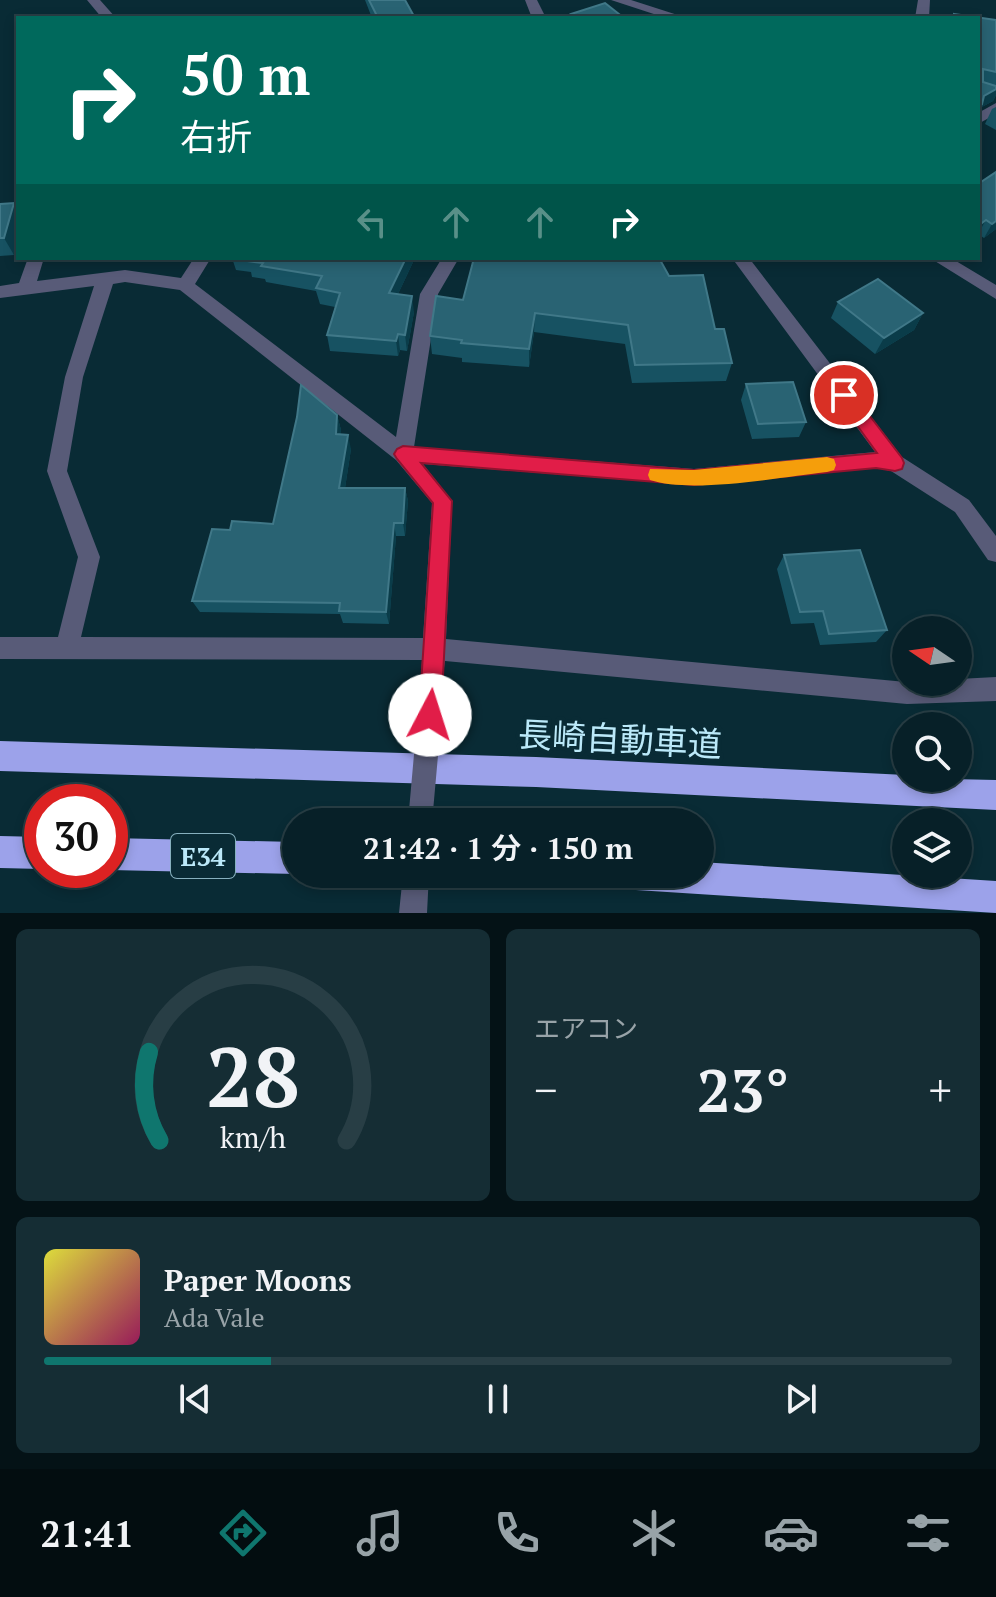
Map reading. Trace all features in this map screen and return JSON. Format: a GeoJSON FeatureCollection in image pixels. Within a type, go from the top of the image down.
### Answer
{"type":"FeatureCollection","features":[{"type":"Feature","properties":{"kind":"highway","name":"長崎自動車道"},"geometry":{"type":"LineString","coordinates":[[0,756],[536,772],[996,795]]}},
{"type":"Feature","properties":{"kind":"highway"},"geometry":{"type":"LineString","coordinates":[[0,852],[24,853]]}},
{"type":"Feature","properties":{"kind":"highway","name":"E34"},"geometry":{"type":"LineString","coordinates":[[128,854],[282,858]]}},
{"type":"Feature","properties":{"kind":"highway"},"geometry":{"type":"LineString","coordinates":[[714,879],[996,897]]}},
{"type":"Feature","properties":{"kind":"street"},"geometry":{"type":"LineString","coordinates":[[93,0],[107,16]]}},
{"type":"Feature","properties":{"kind":"street"},"geometry":{"type":"LineString","coordinates":[[617,0],[673,16]]}},
{"type":"Feature","properties":{"kind":"street"},"geometry":{"type":"LineString","coordinates":[[26,288],[35,260]]}},
{"type":"Feature","properties":{"kind":"street"},"geometry":{"type":"LineString","coordinates":[[185,285],[202,260]]}},
{"type":"Feature","properties":{"kind":"street"},"geometry":{"type":"LineString","coordinates":[[403,454],[429,294],[450,260]]}},
{"type":"Feature","properties":{"kind":"street"},"geometry":{"type":"LineString","coordinates":[[742,260],[895,463],[962,506],[996,553]]}},
{"type":"Feature","properties":{"kind":"street"},"geometry":{"type":"LineString","coordinates":[[941,260],[996,293]]}},
{"type":"Feature","properties":{"kind":"street"},"geometry":{"type":"LineString","coordinates":[[0,292],[125,276],[185,285],[403,454],[442,501],[436,649],[421,808]]}},
{"type":"Feature","properties":{"kind":"street"},"geometry":{"type":"LineString","coordinates":[[67,649],[89,557],[57,471],[74,377],[106,277]]}},
{"type":"Feature","properties":{"kind":"street"},"geometry":{"type":"LineString","coordinates":[[403,454],[694,477],[876,460],[895,463]]}},
{"type":"Feature","properties":{"kind":"street"},"geometry":{"type":"LineString","coordinates":[[0,648],[436,649],[907,692],[996,689]]}},
{"type":"Feature","properties":{"kind":"street"},"geometry":{"type":"LineString","coordinates":[[413,913],[415,888]]}},
{"type":"Feature","properties":{"kind":"building"},"geometry":{"type":"Polygon","coordinates":[[[369,0],[405,0],[414,16],[377,16],[369,0]]]}},
{"type":"Feature","properties":{"kind":"building"},"geometry":{"type":"Polygon","coordinates":[[[605,3],[621,16],[573,16],[571,14],[605,3]]]}},
{"type":"Feature","properties":{"kind":"building"},"geometry":{"type":"Polygon","coordinates":[[[980,18],[996,20],[996,72],[983,69],[983,82],[996,86],[996,89],[984,96],[982,104],[980,18]]]}},
{"type":"Feature","properties":{"kind":"building"},"geometry":{"type":"Polygon","coordinates":[[[996,172],[996,221],[992,224],[986,220],[980,224],[980,183],[996,172]]]}},
{"type":"Feature","properties":{"kind":"building"},"geometry":{"type":"Polygon","coordinates":[[[14,203],[4,238],[0,238],[0,204],[14,203]]]}},
{"type":"Feature","properties":{"kind":"building"},"geometry":{"type":"Polygon","coordinates":[[[405,260],[389,293],[412,296],[405,335],[398,334],[396,341],[327,335],[340,293],[316,288],[322,276],[247,261],[405,260]]]}},
{"type":"Feature","properties":{"kind":"building"},"geometry":{"type":"Polygon","coordinates":[[[473,260],[660,260],[669,276],[703,275],[715,329],[724,329],[732,363],[635,365],[628,325],[535,313],[529,349],[461,343],[462,340],[430,336],[436,296],[463,300],[473,260]]]}},
{"type":"Feature","properties":{"kind":"building"},"geometry":{"type":"Polygon","coordinates":[[[878,279],[923,313],[884,338],[838,302],[878,279]]]}},
{"type":"Feature","properties":{"kind":"building"},"geometry":{"type":"Polygon","coordinates":[[[793,382],[806,422],[758,424],[746,384],[793,382]]]}},
{"type":"Feature","properties":{"kind":"building"},"geometry":{"type":"Polygon","coordinates":[[[301,385],[337,415],[336,434],[348,435],[339,488],[405,488],[403,523],[394,523],[386,612],[339,611],[340,603],[192,601],[212,529],[230,530],[232,521],[273,524],[301,385]]]}},
{"type":"Feature","properties":{"kind":"building"},"geometry":{"type":"Polygon","coordinates":[[[860,550],[887,630],[829,634],[823,611],[800,612],[784,555],[860,550]]]}},
{"type":"Feature","properties":{"kind":"slow traffic"},"geometry":{"type":"LineString","coordinates":[[657,475],[694,477],[827,465]]}},
{"type":"Feature","properties":{"kind":"route"},"geometry":{"type":"LineString","coordinates":[[430,715],[442,501],[403,454],[694,477],[876,460],[895,463],[844,395]]}}]}
